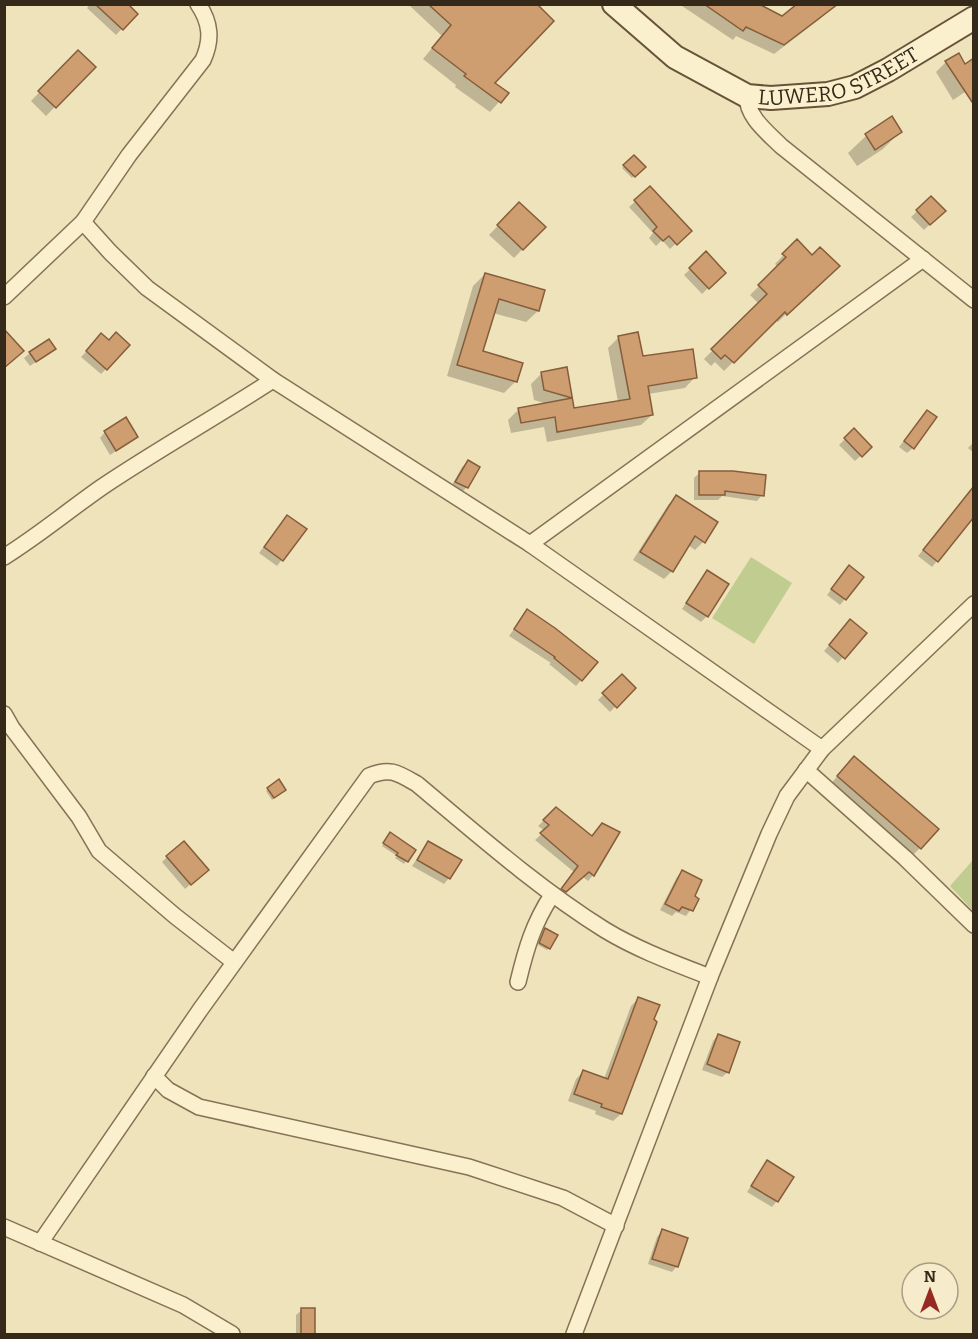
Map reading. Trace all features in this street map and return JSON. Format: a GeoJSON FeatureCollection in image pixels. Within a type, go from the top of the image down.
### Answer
{"type":"FeatureCollection","features":[{"type":"Feature","properties":{"kind":"main road","name":"LUWERO STREET"},"geometry":{"type":"LineString","coordinates":[[614,4],[675,57],[747,96],[799,97],[828,94],[855,87],[888,70],[974,18]]}},
{"type":"Feature","properties":{"kind":"street"},"geometry":{"type":"LineString","coordinates":[[4,297],[83,222],[129,155],[203,60],[209,47],[210,34],[207,19],[198,4]]}},
{"type":"Feature","properties":{"kind":"street"},"geometry":{"type":"LineString","coordinates":[[747,96],[754,117],[781,146],[974,300]]}},
{"type":"Feature","properties":{"kind":"street"},"geometry":{"type":"LineString","coordinates":[[83,222],[147,288],[273,381],[530,544],[822,749]]}},
{"type":"Feature","properties":{"kind":"street"},"geometry":{"type":"LineString","coordinates":[[530,544],[923,259]]}},
{"type":"Feature","properties":{"kind":"street"},"geometry":{"type":"LineString","coordinates":[[4,557],[103,486],[201,423],[234,406],[273,381]]}},
{"type":"Feature","properties":{"kind":"street"},"geometry":{"type":"LineString","coordinates":[[574,1335],[710,977],[787,796],[822,749],[974,604]]}},
{"type":"Feature","properties":{"kind":"street"},"geometry":{"type":"LineString","coordinates":[[4,714],[79,817],[99,851],[175,916],[234,962]]}},
{"type":"Feature","properties":{"kind":"street"},"geometry":{"type":"LineString","coordinates":[[806,770],[905,858],[974,925]]}},
{"type":"Feature","properties":{"kind":"street"},"geometry":{"type":"LineString","coordinates":[[40,1243],[234,962],[369,776],[379,772],[390,771],[400,774],[417,784],[552,895],[607,931],[655,956],[710,977]]}},
{"type":"Feature","properties":{"kind":"street"},"geometry":{"type":"LineString","coordinates":[[519,982],[535,923],[552,895]]}},
{"type":"Feature","properties":{"kind":"street"},"geometry":{"type":"LineString","coordinates":[[154,1076],[168,1090],[199,1107],[469,1167],[563,1198],[616,1226]]}},
{"type":"Feature","properties":{"kind":"street"},"geometry":{"type":"LineString","coordinates":[[4,1227],[183,1305],[232,1335]]}},
{"type":"Feature","properties":{"kind":"green space"},"geometry":{"type":"Polygon","coordinates":[[[751,557],[792,583],[754,644],[712,618],[751,557]]]}},
{"type":"Feature","properties":{"kind":"green space"},"geometry":{"type":"Polygon","coordinates":[[[973,860],[973,911],[950,886],[973,860]]]}},
{"type":"Feature","properties":{"kind":"building"},"geometry":{"type":"Polygon","coordinates":[[[95,4],[128,4],[138,14],[123,30],[95,4]]]}},
{"type":"Feature","properties":{"kind":"building"},"geometry":{"type":"Polygon","coordinates":[[[428,4],[537,4],[554,21],[495,83],[509,93],[501,103],[464,76],[466,74],[432,48],[451,25],[428,4]]]}},
{"type":"Feature","properties":{"kind":"building"},"geometry":{"type":"Polygon","coordinates":[[[704,4],[759,4],[782,16],[797,4],[838,4],[784,45],[746,27],[743,31],[704,4]]]}},
{"type":"Feature","properties":{"kind":"building"},"geometry":{"type":"Polygon","coordinates":[[[78,50],[96,67],[56,108],[38,91],[78,50]]]}},
{"type":"Feature","properties":{"kind":"building"},"geometry":{"type":"Polygon","coordinates":[[[959,53],[965,64],[974,58],[974,105],[945,61],[959,53]]]}},
{"type":"Feature","properties":{"kind":"building"},"geometry":{"type":"Polygon","coordinates":[[[892,116],[902,132],[875,150],[865,134],[892,116]]]}},
{"type":"Feature","properties":{"kind":"building"},"geometry":{"type":"Polygon","coordinates":[[[634,155],[646,167],[635,177],[623,165],[634,155]]]}},
{"type":"Feature","properties":{"kind":"building"},"geometry":{"type":"Polygon","coordinates":[[[650,186],[692,231],[677,245],[669,236],[663,241],[653,231],[657,227],[634,200],[650,186]]]}},
{"type":"Feature","properties":{"kind":"building"},"geometry":{"type":"Polygon","coordinates":[[[931,196],[946,211],[930,225],[916,210],[931,196]]]}},
{"type":"Feature","properties":{"kind":"building"},"geometry":{"type":"Polygon","coordinates":[[[519,202],[546,227],[523,250],[497,225],[519,202]]]}},
{"type":"Feature","properties":{"kind":"building"},"geometry":{"type":"Polygon","coordinates":[[[797,239],[812,255],[820,247],[840,266],[787,315],[785,312],[734,363],[725,355],[721,359],[711,349],[767,294],[758,285],[786,257],[782,254],[797,239]]]}},
{"type":"Feature","properties":{"kind":"building"},"geometry":{"type":"Polygon","coordinates":[[[706,251],[726,273],[709,289],[689,268],[706,251]]]}},
{"type":"Feature","properties":{"kind":"building"},"geometry":{"type":"Polygon","coordinates":[[[485,273],[545,290],[539,311],[499,299],[483,351],[523,363],[517,382],[457,365],[485,273]]]}},
{"type":"Feature","properties":{"kind":"building"},"geometry":{"type":"Polygon","coordinates":[[[4,329],[24,351],[4,368],[4,329]]]}},
{"type":"Feature","properties":{"kind":"building"},"geometry":{"type":"Polygon","coordinates":[[[116,332],[130,345],[107,370],[86,351],[101,333],[109,340],[116,332]]]}},
{"type":"Feature","properties":{"kind":"building"},"geometry":{"type":"Polygon","coordinates":[[[638,332],[643,356],[693,349],[697,378],[648,386],[653,415],[557,432],[555,417],[521,423],[518,408],[572,398],[544,390],[541,372],[567,367],[574,408],[630,399],[618,336],[638,332]]]}},
{"type":"Feature","properties":{"kind":"building"},"geometry":{"type":"Polygon","coordinates":[[[49,339],[56,349],[36,362],[29,352],[49,339]]]}},
{"type":"Feature","properties":{"kind":"building"},"geometry":{"type":"Polygon","coordinates":[[[927,410],[937,417],[914,449],[904,441],[927,410]]]}},
{"type":"Feature","properties":{"kind":"building"},"geometry":{"type":"Polygon","coordinates":[[[126,417],[138,437],[116,451],[104,431],[126,417]]]}},
{"type":"Feature","properties":{"kind":"building"},"geometry":{"type":"Polygon","coordinates":[[[854,428],[872,447],[862,457],[844,438],[854,428]]]}},
{"type":"Feature","properties":{"kind":"building"},"geometry":{"type":"Polygon","coordinates":[[[468,460],[480,467],[468,488],[455,482],[468,460]]]}},
{"type":"Feature","properties":{"kind":"building"},"geometry":{"type":"Polygon","coordinates":[[[699,471],[733,471],[766,475],[764,496],[725,491],[725,495],[699,495],[699,471]]]}},
{"type":"Feature","properties":{"kind":"building"},"geometry":{"type":"Polygon","coordinates":[[[974,486],[974,517],[938,562],[923,550],[974,486]]]}},
{"type":"Feature","properties":{"kind":"building"},"geometry":{"type":"Polygon","coordinates":[[[676,495],[718,522],[705,543],[695,536],[673,572],[640,552],[676,495]]]}},
{"type":"Feature","properties":{"kind":"building"},"geometry":{"type":"Polygon","coordinates":[[[287,515],[307,529],[283,561],[264,547],[287,515]]]}},
{"type":"Feature","properties":{"kind":"building"},"geometry":{"type":"Polygon","coordinates":[[[849,565],[864,577],[846,600],[831,589],[849,565]]]}},
{"type":"Feature","properties":{"kind":"building"},"geometry":{"type":"Polygon","coordinates":[[[707,570],[729,584],[708,617],[686,603],[707,570]]]}},
{"type":"Feature","properties":{"kind":"building"},"geometry":{"type":"Polygon","coordinates":[[[527,609],[598,662],[582,681],[555,657],[514,629],[527,609]]]}},
{"type":"Feature","properties":{"kind":"building"},"geometry":{"type":"Polygon","coordinates":[[[850,619],[867,633],[845,659],[829,645],[850,619]]]}},
{"type":"Feature","properties":{"kind":"building"},"geometry":{"type":"Polygon","coordinates":[[[622,674],[636,688],[617,708],[602,693],[622,674]]]}},
{"type":"Feature","properties":{"kind":"building"},"geometry":{"type":"Polygon","coordinates":[[[854,756],[939,829],[921,849],[837,776],[854,756]]]}},
{"type":"Feature","properties":{"kind":"building"},"geometry":{"type":"Polygon","coordinates":[[[279,779],[286,790],[274,798],[267,788],[279,779]]]}},
{"type":"Feature","properties":{"kind":"building"},"geometry":{"type":"Polygon","coordinates":[[[556,807],[592,836],[602,823],[620,832],[594,876],[589,872],[566,892],[561,889],[578,866],[540,833],[549,825],[543,820],[556,807]]]}},
{"type":"Feature","properties":{"kind":"building"},"geometry":{"type":"Polygon","coordinates":[[[390,832],[416,850],[408,862],[383,843],[390,832]]]}},
{"type":"Feature","properties":{"kind":"building"},"geometry":{"type":"Polygon","coordinates":[[[184,841],[209,870],[191,885],[166,856],[184,841]]]}},
{"type":"Feature","properties":{"kind":"building"},"geometry":{"type":"Polygon","coordinates":[[[428,841],[462,860],[450,879],[417,860],[428,841]]]}},
{"type":"Feature","properties":{"kind":"building"},"geometry":{"type":"Polygon","coordinates":[[[682,870],[702,880],[695,896],[699,899],[693,911],[682,907],[679,911],[665,904],[682,870]]]}},
{"type":"Feature","properties":{"kind":"building"},"geometry":{"type":"Polygon","coordinates":[[[545,928],[558,935],[550,949],[539,943],[545,928]]]}},
{"type":"Feature","properties":{"kind":"building"},"geometry":{"type":"Polygon","coordinates":[[[638,997],[660,1005],[654,1019],[657,1022],[622,1114],[574,1094],[583,1070],[608,1079],[638,997]]]}},
{"type":"Feature","properties":{"kind":"building"},"geometry":{"type":"Polygon","coordinates":[[[718,1034],[740,1042],[729,1073],[707,1064],[718,1034]]]}},
{"type":"Feature","properties":{"kind":"building"},"geometry":{"type":"Polygon","coordinates":[[[767,1160],[794,1177],[778,1202],[751,1186],[767,1160]]]}},
{"type":"Feature","properties":{"kind":"building"},"geometry":{"type":"Polygon","coordinates":[[[662,1229],[688,1238],[678,1267],[652,1259],[662,1229]]]}},
{"type":"Feature","properties":{"kind":"building"},"geometry":{"type":"Polygon","coordinates":[[[301,1308],[315,1308],[315,1335],[301,1335],[301,1308]]]}}]}
